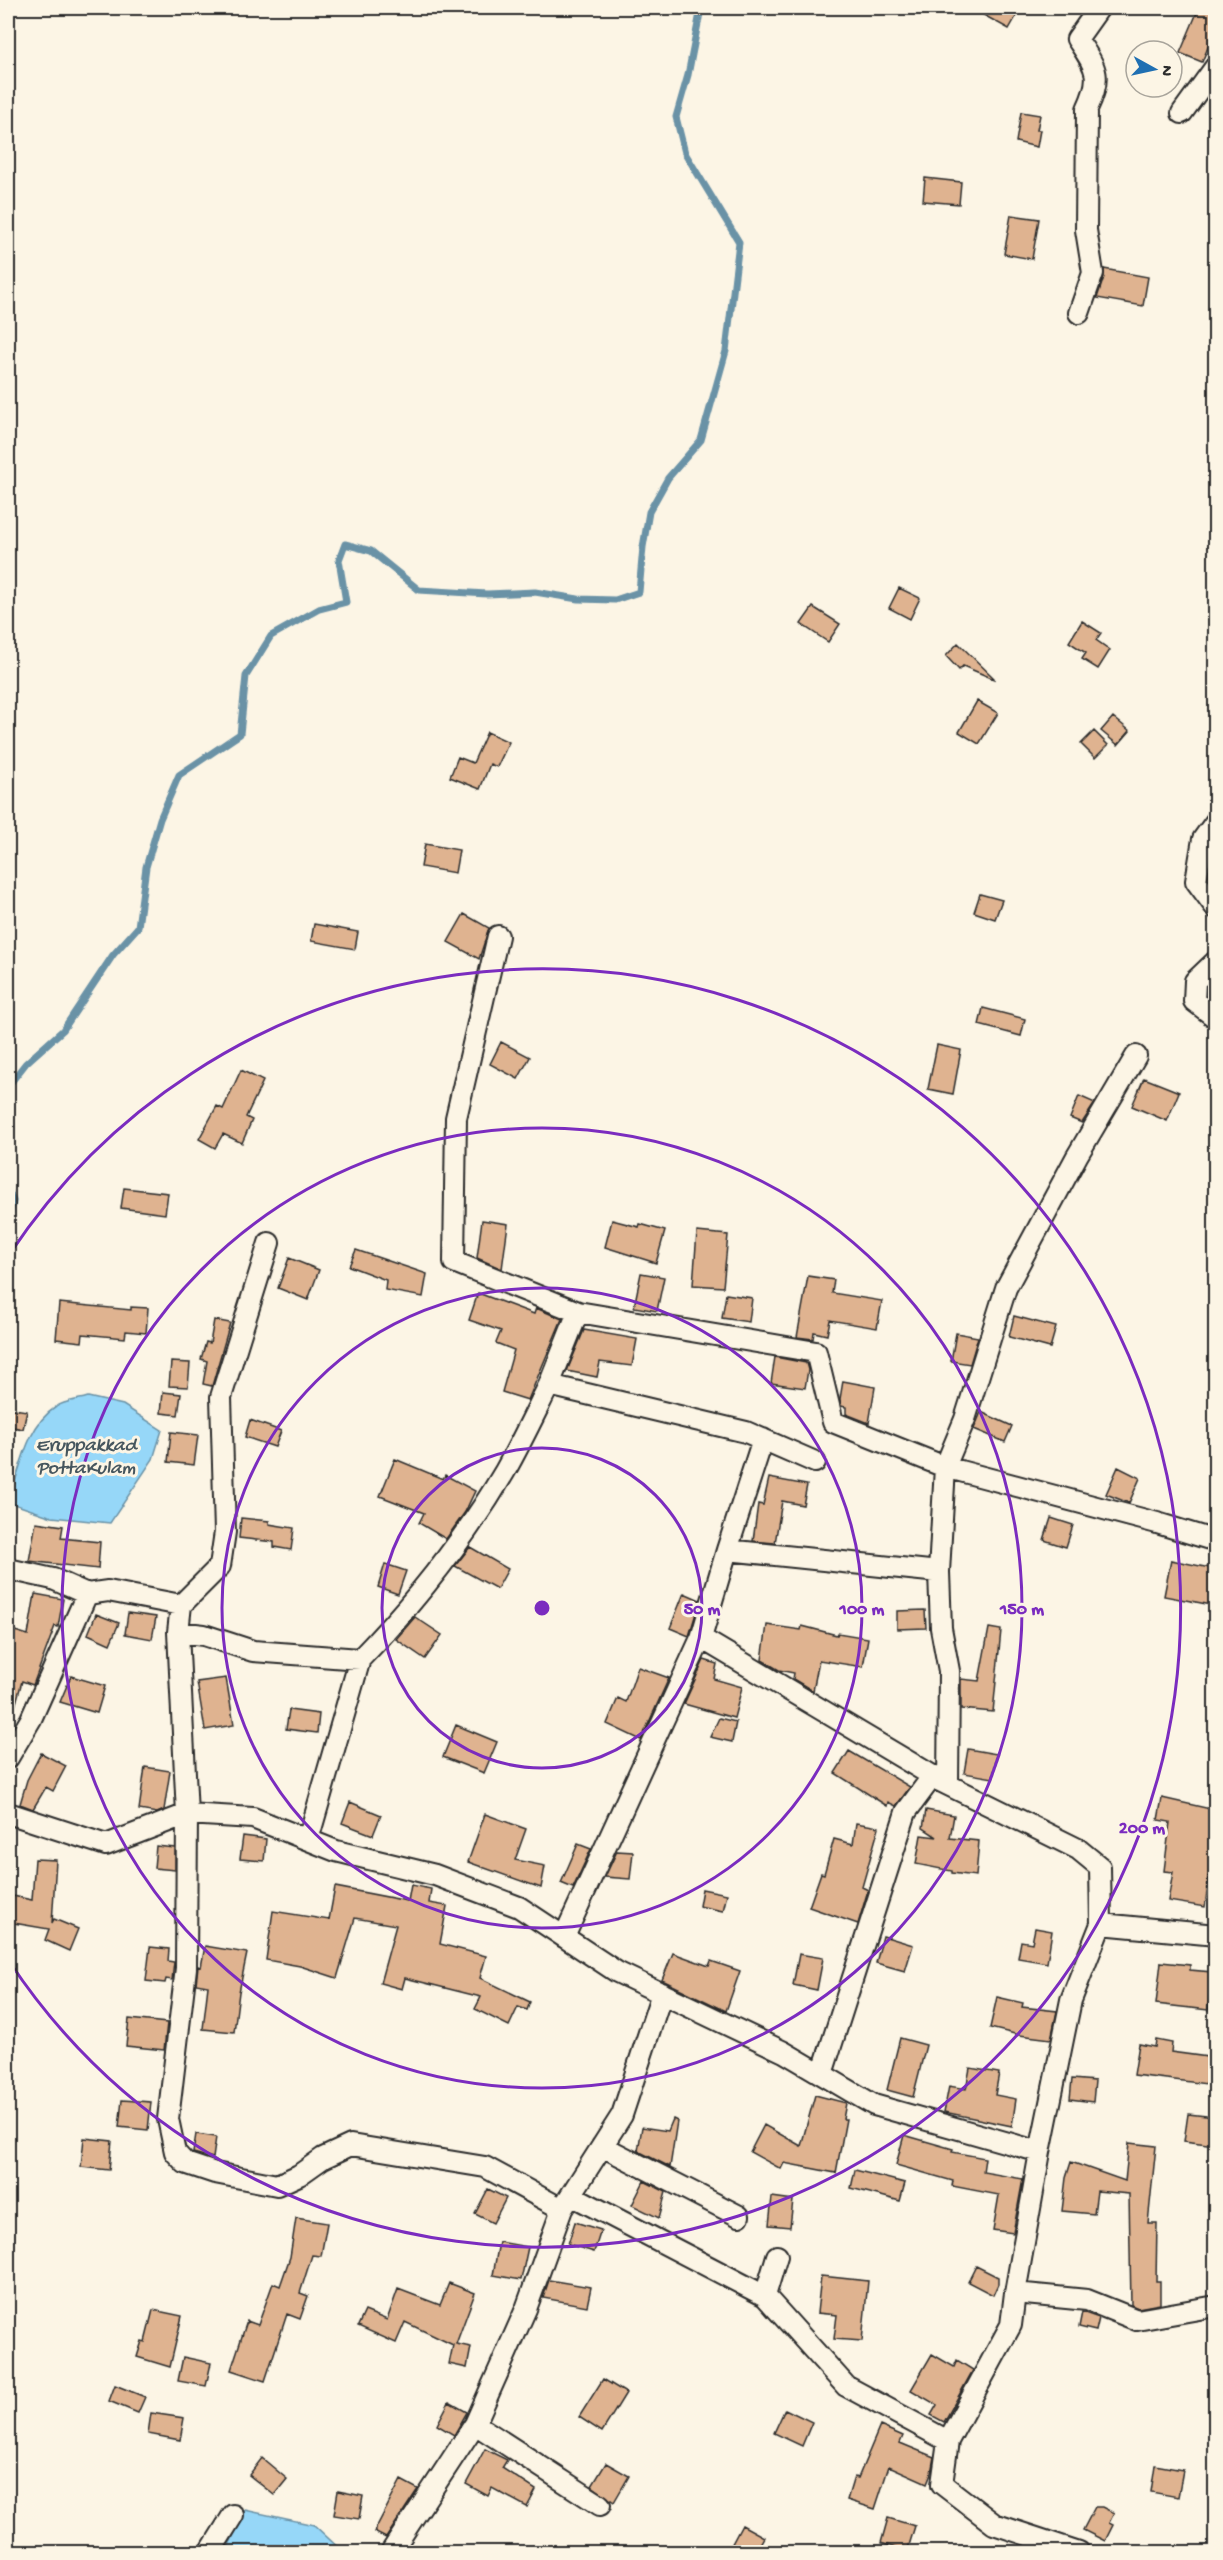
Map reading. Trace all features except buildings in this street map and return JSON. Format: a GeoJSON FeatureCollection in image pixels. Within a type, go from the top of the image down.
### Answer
{"type":"FeatureCollection","features":[{"type":"Feature","properties":{"kind":"street"},"geometry":{"type":"LineString","coordinates":[[1079,314],[1093,273],[1086,230],[1087,109],[1095,92],[1095,67],[1077,39],[1099,8]]}},
{"type":"Feature","properties":{"kind":"street"},"geometry":{"type":"LineString","coordinates":[[1182,113],[1215,66]]}},
{"type":"Feature","properties":{"kind":"street"},"geometry":{"type":"LineString","coordinates":[[1215,821],[1203,839],[1196,881],[1215,908]]}},
{"type":"Feature","properties":{"kind":"street"},"geometry":{"type":"LineString","coordinates":[[498,936],[456,1118],[454,1263],[578,1312],[816,1352],[833,1422],[945,1467],[1157,1523],[1215,1541]]}},
{"type":"Feature","properties":{"kind":"street"},"geometry":{"type":"LineString","coordinates":[[1215,962],[1194,981],[1194,1001],[1215,1018]]}},
{"type":"Feature","properties":{"kind":"street"},"geometry":{"type":"LineString","coordinates":[[948,1785],[949,1671],[941,1628],[939,1572],[945,1467],[965,1419],[1006,1288],[1077,1156],[1136,1056]]}},
{"type":"Feature","properties":{"kind":"street"},"geometry":{"type":"LineString","coordinates":[[269,1243],[221,1397],[225,1532],[220,1566],[181,1605],[178,1632],[187,1814],[186,1968],[168,2119],[175,2152],[185,2163],[215,2173],[277,2186],[300,2175],[323,2158],[351,2145],[485,2167],[566,2202],[765,2296],[846,2386],[948,2441]]}},
{"type":"Feature","properties":{"kind":"street"},"geometry":{"type":"LineString","coordinates":[[308,1840],[360,1659],[397,1621],[452,1550],[505,1471],[549,1385],[578,1312]]}},
{"type":"Feature","properties":{"kind":"street"},"geometry":{"type":"LineString","coordinates":[[549,1385],[746,1432],[815,1462]]}},
{"type":"Feature","properties":{"kind":"street"},"geometry":{"type":"LineString","coordinates":[[564,1937],[701,1638],[763,1439]]}},
{"type":"Feature","properties":{"kind":"street"},"geometry":{"type":"LineString","coordinates":[[727,1550],[939,1572]]}},
{"type":"Feature","properties":{"kind":"street"},"geometry":{"type":"LineString","coordinates":[[8,1569],[52,1579],[87,1594],[108,1591],[181,1605]]}},
{"type":"Feature","properties":{"kind":"street"},"geometry":{"type":"LineString","coordinates":[[8,1758],[31,1719],[87,1594]]}},
{"type":"Feature","properties":{"kind":"street"},"geometry":{"type":"LineString","coordinates":[[178,1632],[204,1635],[253,1651],[360,1659]]}},
{"type":"Feature","properties":{"kind":"street"},"geometry":{"type":"LineString","coordinates":[[701,1638],[948,1785]]}},
{"type":"Feature","properties":{"kind":"street"},"geometry":{"type":"LineString","coordinates":[[822,2074],[906,1812],[932,1777],[1077,1849],[1100,1867],[1101,1924],[1071,2000],[1040,2152],[1011,2325],[948,2441],[942,2484],[994,2524],[1079,2553]]}},
{"type":"Feature","properties":{"kind":"street"},"geometry":{"type":"LineString","coordinates":[[8,1813],[106,1845],[187,1814],[253,1818],[336,1851],[445,1879],[519,1907],[617,1972],[784,2052],[874,2105],[1040,2152]]}},
{"type":"Feature","properties":{"kind":"street"},"geometry":{"type":"LineString","coordinates":[[1101,1924],[1215,1935]]}},
{"type":"Feature","properties":{"kind":"street"},"geometry":{"type":"LineString","coordinates":[[391,2553],[475,2424],[526,2309],[566,2202],[622,2115],[662,1993]]}},
{"type":"Feature","properties":{"kind":"street"},"geometry":{"type":"LineString","coordinates":[[602,2146],[739,2216]]}},
{"type":"Feature","properties":{"kind":"street"},"geometry":{"type":"LineString","coordinates":[[765,2296],[777,2256]]}},
{"type":"Feature","properties":{"kind":"street"},"geometry":{"type":"LineString","coordinates":[[1016,2293],[1087,2300],[1137,2320],[1215,2306]]}},
{"type":"Feature","properties":{"kind":"street"},"geometry":{"type":"LineString","coordinates":[[475,2424],[600,2505]]}},
{"type":"Feature","properties":{"kind":"street"},"geometry":{"type":"LineString","coordinates":[[210,2553],[233,2515]]}},
{"type":"Feature","properties":{"kind":"water","name":"Eruppakkad PottaKulam"},"geometry":{"type":"Polygon","coordinates":[[[88,1397],[123,1405],[162,1430],[153,1459],[110,1523],[52,1517],[8,1502],[25,1450],[37,1426],[59,1405],[88,1397]]]}},
{"type":"Feature","properties":{"kind":"water"},"geometry":{"type":"Polygon","coordinates":[[[245,2510],[314,2525],[343,2552],[226,2552],[245,2510]]]}},
{"type":"Feature","properties":{"kind":"waterway"},"geometry":{"type":"LineString","coordinates":[[8,1086],[26,1063],[63,1030],[113,955],[138,927],[146,867],[160,819],[179,775],[240,734],[246,676],[271,636],[319,609],[346,602],[339,560],[345,544],[371,551],[419,590],[487,594],[535,592],[578,599],[615,600],[639,592],[649,512],[668,478],[701,440],[726,351],[739,242],[685,153],[676,117],[688,75],[701,8]]}},
{"type":"Feature","properties":{"kind":"waterway"},"geometry":{"type":"LineString","coordinates":[[8,1189],[13,1201],[8,1225]]}}]}
